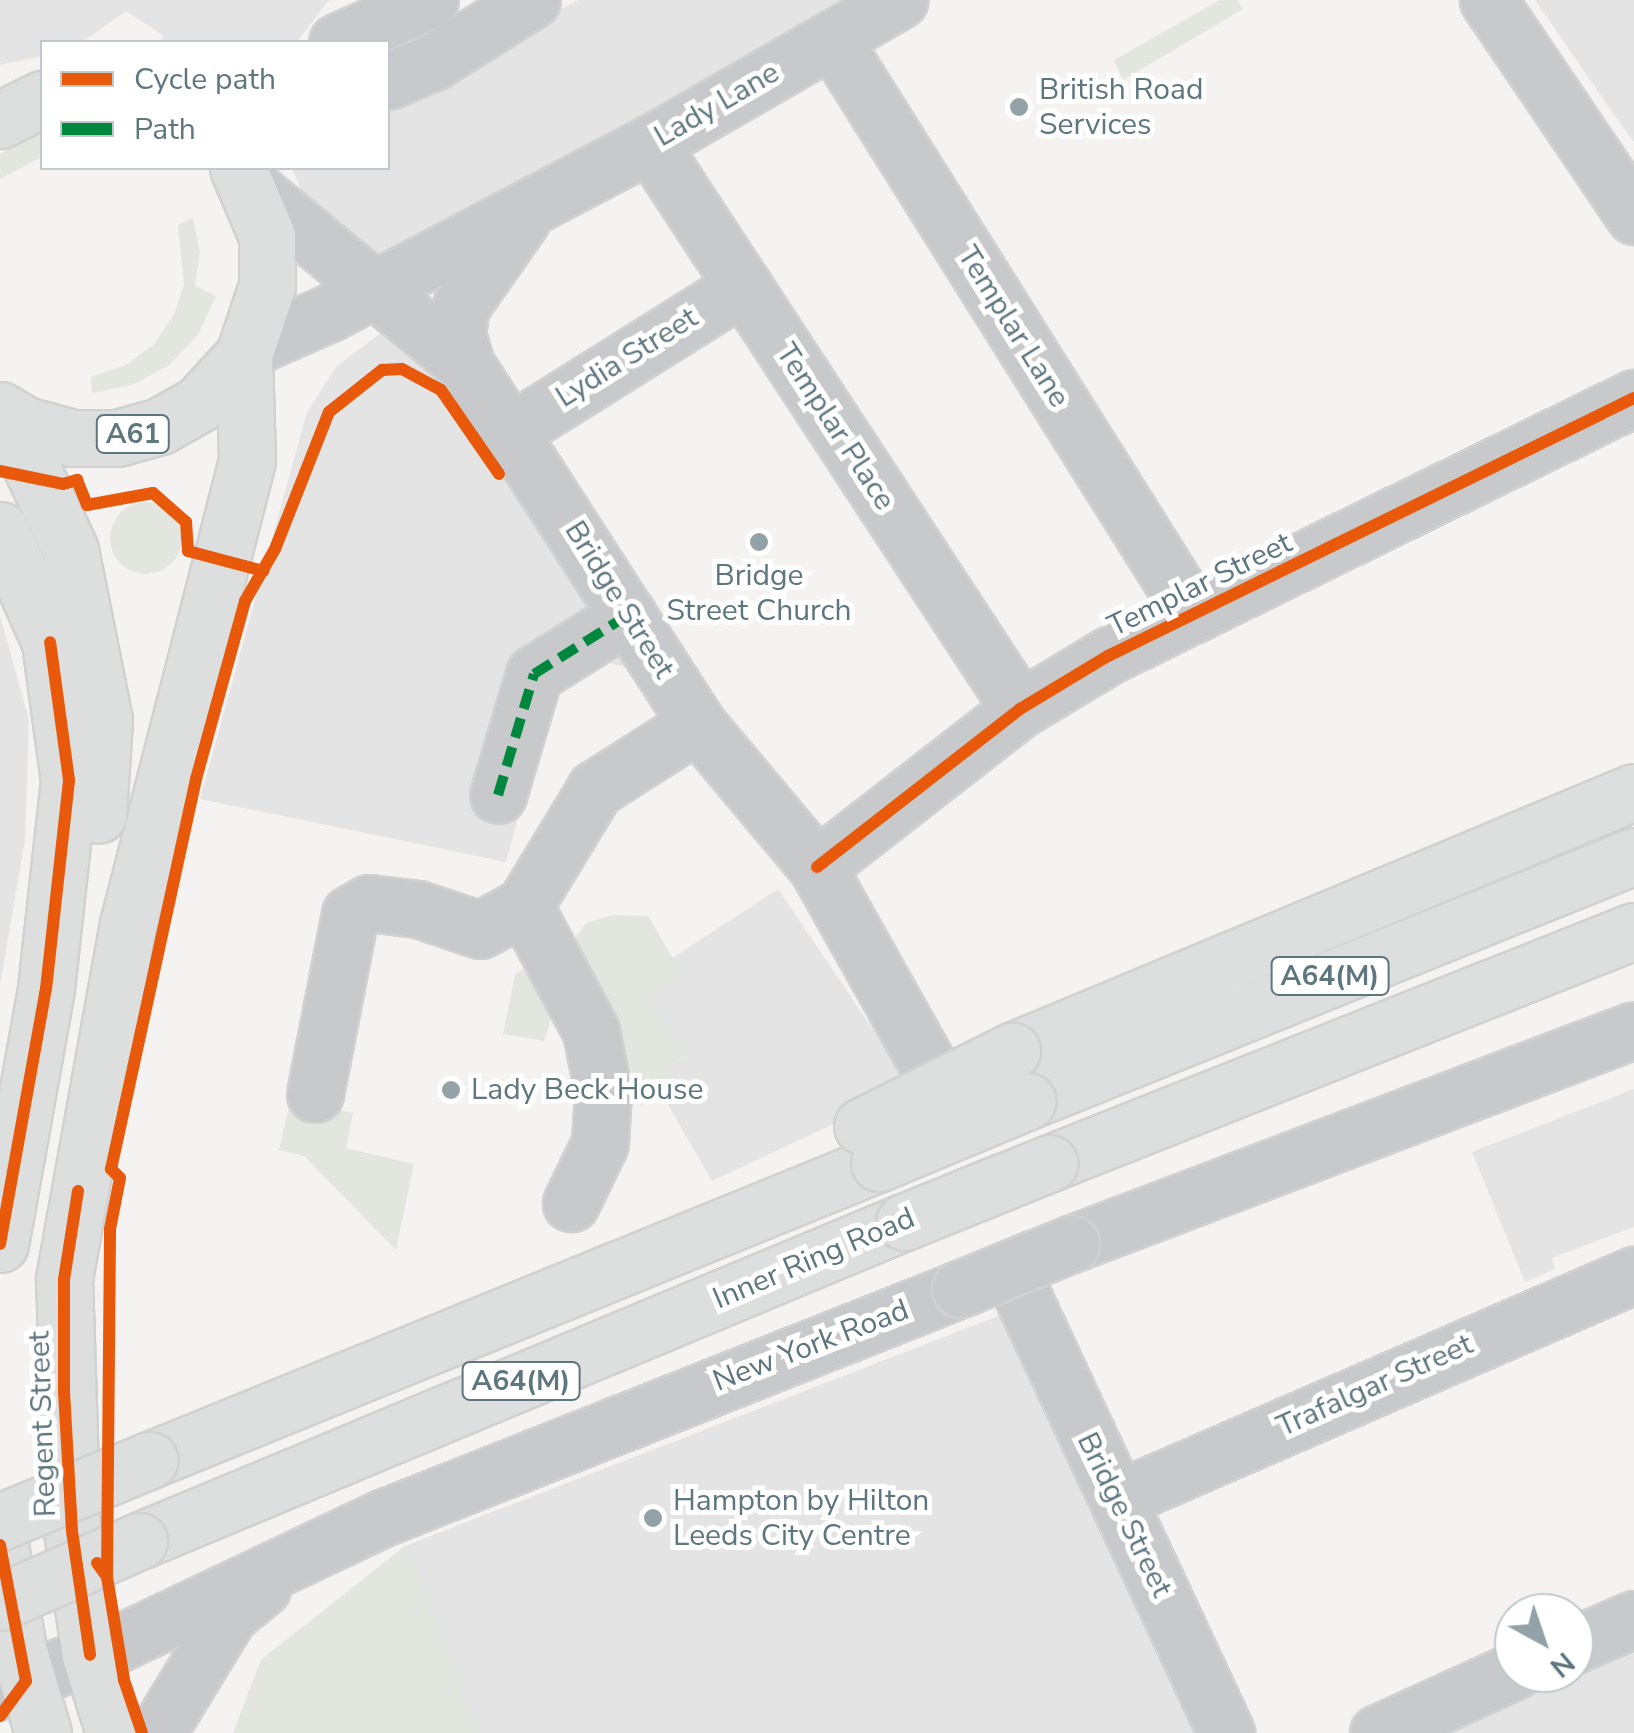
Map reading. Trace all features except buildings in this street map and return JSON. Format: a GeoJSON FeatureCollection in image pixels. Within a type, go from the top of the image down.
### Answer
{"type":"FeatureCollection","features":[{"type":"Feature","properties":{"kind":"highway","name":"A61"},"geometry":{"type":"LineString","coordinates":[[0,410],[25,425],[73,438],[117,438],[160,426],[199,404],[245,352],[268,286],[267,236],[247,175]]}},
{"type":"Feature","properties":{"kind":"highway","name":"Regent Street"},"geometry":{"type":"LineString","coordinates":[[114,1733],[90,1655],[72,1532],[64,1279],[128,924],[247,460],[245,352]]}},
{"type":"Feature","properties":{"kind":"highway"},"geometry":{"type":"LineString","coordinates":[[0,419],[18,438],[70,550],[104,720],[88,886],[46,989]]}},
{"type":"Feature","properties":{"kind":"highway"},"geometry":{"type":"LineString","coordinates":[[0,530],[50,642],[69,780],[46,989],[9,1156],[0,1244]]}},
{"type":"Feature","properties":{"kind":"highway","name":"A64(M)"},"geometry":{"type":"LineString","coordinates":[[1020,1076],[1634,792]]}},
{"type":"Feature","properties":{"kind":"highway","name":"Inner Ring Road"},"geometry":{"type":"LineString","coordinates":[[0,1522],[719,1225],[870,1145],[1020,1076],[1634,856]]}},
{"type":"Feature","properties":{"kind":"highway","name":"Inner Ring Road"},"geometry":{"type":"LineString","coordinates":[[0,1602],[904,1222],[1634,931]]}},
{"type":"Feature","properties":{"kind":"highway","name":"Regent Street"},"geometry":{"type":"LineString","coordinates":[[0,1545],[13,1686],[43,1733]]}},
{"type":"Feature","properties":{"kind":"street"},"geometry":{"type":"LineString","coordinates":[[341,40],[430,0]]}},
{"type":"Feature","properties":{"kind":"street"},"geometry":{"type":"LineString","coordinates":[[390,80],[433,62],[532,0]]}},
{"type":"Feature","properties":{"kind":"street","name":"Lady Lane"},"geometry":{"type":"LineString","coordinates":[[245,352],[650,144],[899,0]]}},
{"type":"Feature","properties":{"kind":"street"},"geometry":{"type":"LineString","coordinates":[[1488,0],[1620,195]]}},
{"type":"Feature","properties":{"kind":"street","name":"Templar Lane"},"geometry":{"type":"LineString","coordinates":[[832,39],[1193,614]]}},
{"type":"Feature","properties":{"kind":"street","name":"Templar Place"},"geometry":{"type":"LineString","coordinates":[[650,144],[1020,709]]}},
{"type":"Feature","properties":{"kind":"street","name":"Bridge Street"},"geometry":{"type":"LineString","coordinates":[[247,175],[372,289],[466,365],[697,724],[817,867],[927,1063]]}},
{"type":"Feature","properties":{"kind":"street","name":"Lady Lane"},"geometry":{"type":"LineString","coordinates":[[466,365],[456,334],[461,306],[533,205]]}},
{"type":"Feature","properties":{"kind":"street","name":"Lydia Street"},"geometry":{"type":"LineString","coordinates":[[512,431],[743,286]]}},
{"type":"Feature","properties":{"kind":"street","name":"Templar Street"},"geometry":{"type":"LineString","coordinates":[[817,867],[1020,709],[1193,614],[1634,398]]}},
{"type":"Feature","properties":{"kind":"street"},"geometry":{"type":"LineString","coordinates":[[498,795],[534,674],[628,614]]}},
{"type":"Feature","properties":{"kind":"street"},"geometry":{"type":"LineString","coordinates":[[314,1094],[350,914],[369,903],[418,908],[480,930],[524,906],[594,789],[697,724]]}},
{"type":"Feature","properties":{"kind":"street"},"geometry":{"type":"LineString","coordinates":[[524,906],[592,1031],[603,1092],[600,1143],[571,1203]]}},
{"type":"Feature","properties":{"kind":"street","name":"New York Road"},"geometry":{"type":"LineString","coordinates":[[13,1686],[90,1655],[302,1553],[1071,1244],[1634,1030]]}},
{"type":"Feature","properties":{"kind":"street","name":"Trafalgar Street"},"geometry":{"type":"LineString","coordinates":[[1118,1499],[1634,1275]]}},
{"type":"Feature","properties":{"kind":"street","name":"Bridge Street"},"geometry":{"type":"LineString","coordinates":[[1023,1296],[1226,1733]]}},
{"type":"Feature","properties":{"kind":"street"},"geometry":{"type":"LineString","coordinates":[[157,1733],[229,1615],[302,1553]]}},
{"type":"Feature","properties":{"kind":"street"},"geometry":{"type":"LineString","coordinates":[[1594,1636],[1634,1619]]}},
{"type":"Feature","properties":{"kind":"street"},"geometry":{"type":"LineString","coordinates":[[1378,1733],[1494,1680]]}},
{"type":"Feature","properties":{"kind":"shaded area"},"geometry":{"type":"Polygon","coordinates":[[[0,0],[329,0],[299,40],[161,40],[164,36],[126,11],[85,40],[40,40],[40,56],[0,65],[0,0]]]}},
{"type":"Feature","properties":{"kind":"shaded area"},"geometry":{"type":"Polygon","coordinates":[[[579,0],[857,0],[381,262],[307,203],[293,170],[390,170],[390,97],[579,0]]]}},
{"type":"Feature","properties":{"kind":"shaded area"},"geometry":{"type":"Polygon","coordinates":[[[1220,0],[1237,0],[1243,9],[1123,80],[1114,60],[1220,0]]]}},
{"type":"Feature","properties":{"kind":"shaded area"},"geometry":{"type":"Polygon","coordinates":[[[1535,0],[1634,0],[1634,142],[1617,119],[1535,0]]]}},
{"type":"Feature","properties":{"kind":"shaded area"},"geometry":{"type":"Polygon","coordinates":[[[40,131],[40,158],[0,179],[0,154],[40,131]]]}},
{"type":"Feature","properties":{"kind":"shaded area"},"geometry":{"type":"Polygon","coordinates":[[[193,218],[200,252],[195,286],[216,296],[198,335],[168,366],[132,385],[92,393],[91,377],[126,365],[154,344],[174,314],[184,285],[178,225],[193,218]]]}},
{"type":"Feature","properties":{"kind":"shaded area"},"geometry":{"type":"Polygon","coordinates":[[[386,329],[450,371],[633,669],[606,662],[550,701],[506,862],[200,799],[307,412],[336,367],[386,329]]]}},
{"type":"Feature","properties":{"kind":"shaded area"},"geometry":{"type":"Polygon","coordinates":[[[146,502],[172,512],[182,538],[172,564],[146,574],[120,564],[110,538],[120,512],[146,502]]]}},
{"type":"Feature","properties":{"kind":"shaded area"},"geometry":{"type":"Polygon","coordinates":[[[0,616],[29,720],[25,840],[0,985],[0,616]]]}},
{"type":"Feature","properties":{"kind":"shaded area"},"geometry":{"type":"Polygon","coordinates":[[[778,889],[912,1087],[712,1181],[652,1077],[685,1056],[637,981],[778,889]]]}},
{"type":"Feature","properties":{"kind":"shaded area"},"geometry":{"type":"Polygon","coordinates":[[[612,915],[648,916],[682,974],[648,996],[686,1055],[667,1068],[676,1081],[641,1106],[607,1011],[570,943],[587,923],[612,915]]]}},
{"type":"Feature","properties":{"kind":"shaded area"},"geometry":{"type":"Polygon","coordinates":[[[526,967],[538,972],[557,1002],[544,1041],[503,1034],[515,975],[526,967]]]}},
{"type":"Feature","properties":{"kind":"shaded area"},"geometry":{"type":"Polygon","coordinates":[[[1634,1089],[1634,1227],[1552,1258],[1555,1269],[1525,1282],[1472,1152],[1634,1089]]]}},
{"type":"Feature","properties":{"kind":"shaded area"},"geometry":{"type":"Polygon","coordinates":[[[291,1098],[353,1113],[346,1148],[414,1164],[396,1250],[304,1156],[279,1150],[291,1098]]]}},
{"type":"Feature","properties":{"kind":"shaded area"},"geometry":{"type":"Polygon","coordinates":[[[1011,1311],[1207,1733],[233,1733],[261,1660],[405,1546],[1011,1311]]]}},
{"type":"Feature","properties":{"kind":"shaded area"},"geometry":{"type":"Polygon","coordinates":[[[405,1546],[479,1733],[233,1733],[261,1660],[405,1546]]]}},
{"type":"Feature","properties":{"kind":"shaded area"},"geometry":{"type":"Polygon","coordinates":[[[1634,1631],[1634,1733],[1420,1733],[1513,1693],[1594,1693],[1594,1659],[1634,1631]]]}},
{"type":"Feature","properties":{"kind":"tunnel"},"geometry":{"type":"LineString","coordinates":[[936,1087],[1023,1297]]}},
{"type":"Feature","properties":{"kind":"marked path"},"geometry":{"type":"LineString","coordinates":[[498,795],[534,674],[628,615]]}},
{"type":"Feature","properties":{"kind":"cycle path"},"geometry":{"type":"LineString","coordinates":[[107,1577],[110,1229],[120,1178],[111,1169],[196,779],[245,601],[275,549],[329,412],[382,370],[402,369],[441,390],[499,474]]}},
{"type":"Feature","properties":{"kind":"cycle path"},"geometry":{"type":"LineString","coordinates":[[817,867],[1020,709],[1108,656],[1634,398]]}},
{"type":"Feature","properties":{"kind":"cycle path"},"geometry":{"type":"LineString","coordinates":[[0,471],[63,484],[77,480],[87,505],[153,493],[186,522],[188,551],[263,571]]}},
{"type":"Feature","properties":{"kind":"cycle path"},"geometry":{"type":"LineString","coordinates":[[0,1244],[46,989],[69,780],[50,642]]}},
{"type":"Feature","properties":{"kind":"cycle path"},"geometry":{"type":"LineString","coordinates":[[78,1191],[64,1279],[64,1392],[72,1531],[90,1655]]}},
{"type":"Feature","properties":{"kind":"cycle path"},"geometry":{"type":"LineString","coordinates":[[0,1545],[26,1681],[0,1716]]}},
{"type":"Feature","properties":{"kind":"cycle path"},"geometry":{"type":"LineString","coordinates":[[97,1563],[107,1577],[124,1680],[142,1733]]}},
{"type":"Feature","properties":{"kind":"place","name":"British Road Services"},"geometry":{"type":"Point","coordinates":[1019,107]}},
{"type":"Feature","properties":{"kind":"place","name":"Bridge Street Church"},"geometry":{"type":"Point","coordinates":[759,542]}},
{"type":"Feature","properties":{"kind":"place","name":"Lady Beck House"},"geometry":{"type":"Point","coordinates":[451,1090]}},
{"type":"Feature","properties":{"kind":"place","name":"Hampton by Hilton Leeds City Centre"},"geometry":{"type":"Point","coordinates":[653,1518]}}]}
